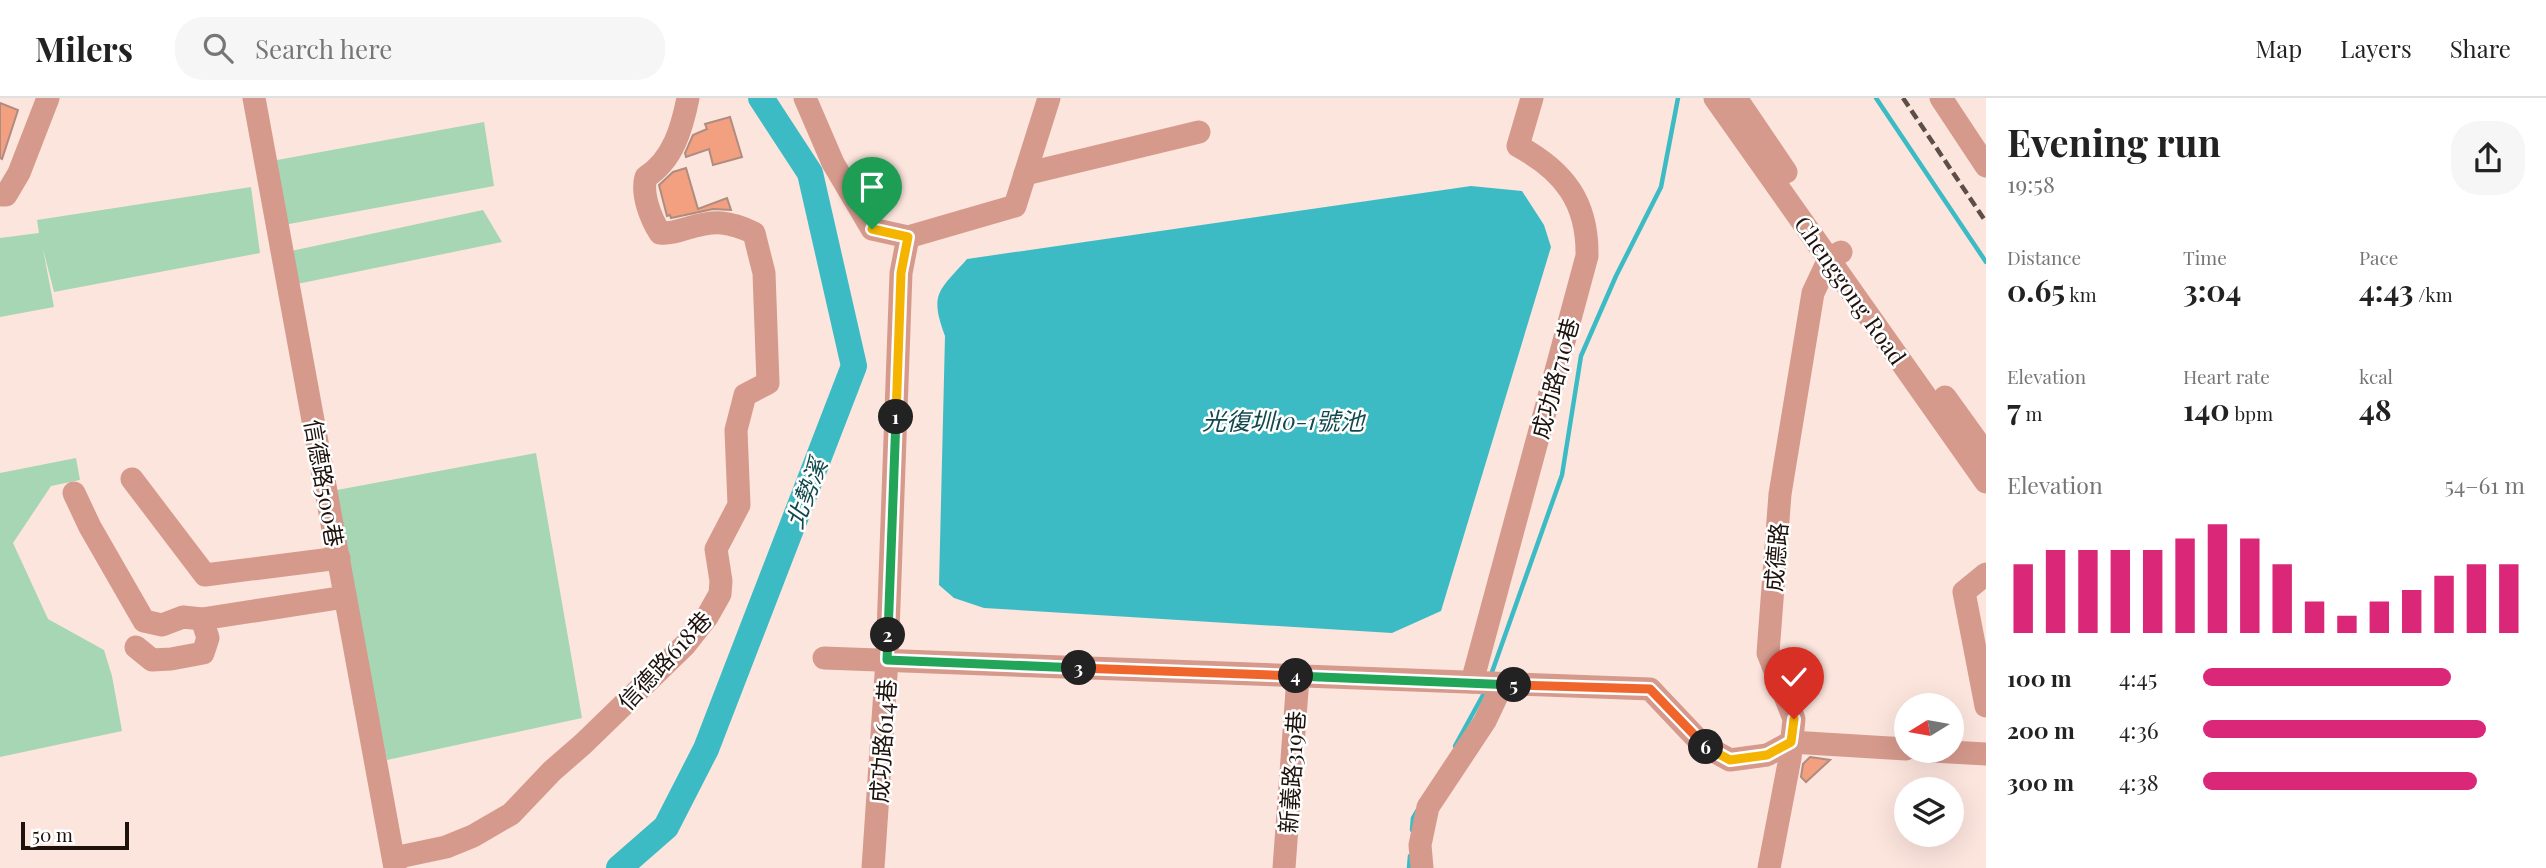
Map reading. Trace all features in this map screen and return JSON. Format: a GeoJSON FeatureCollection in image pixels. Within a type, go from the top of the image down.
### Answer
{"type":"FeatureCollection","features":[{"type":"Feature","properties":{"kind":"street"},"geometry":{"type":"LineString","coordinates":[[0,195],[6,195],[19,173],[48,98]]}},
{"type":"Feature","properties":{"kind":"street","name":"信德路500巷"},"geometry":{"type":"LineString","coordinates":[[254,98],[395,863]]}},
{"type":"Feature","properties":{"kind":"street","name":"信德路618巷"},"geometry":{"type":"LineString","coordinates":[[395,863],[473,836],[511,814],[552,771],[685,645],[712,611],[720,594],[721,581],[716,549],[739,505],[740,497],[735,455],[740,409],[745,395],[768,383],[764,273],[754,233],[733,223],[701,224],[669,234],[660,233],[654,224],[644,185],[646,177],[656,171],[669,156],[683,123],[688,98]]}},
{"type":"Feature","properties":{"kind":"street"},"geometry":{"type":"LineString","coordinates":[[805,98],[833,163],[872,229],[908,237],[1015,206],[1049,98]]}},
{"type":"Feature","properties":{"kind":"street","name":"成功路710巷"},"geometry":{"type":"LineString","coordinates":[[1472,682],[1587,256],[1583,215],[1574,196],[1545,162],[1518,146],[1532,98]]}},
{"type":"Feature","properties":{"kind":"street","name":"Chenggong Road"},"geometry":{"type":"LineString","coordinates":[[1715,98],[1986,454]]}},
{"type":"Feature","properties":{"kind":"street","name":"Chenggong Road"},"geometry":{"type":"LineString","coordinates":[[1736,98],[1835,255],[1986,482]]}},
{"type":"Feature","properties":{"kind":"street"},"geometry":{"type":"LineString","coordinates":[[1941,98],[1986,166]]}},
{"type":"Feature","properties":{"kind":"street"},"geometry":{"type":"LineString","coordinates":[[1025,174],[1199,132]]}},
{"type":"Feature","properties":{"kind":"street","name":"成功路614巷"},"geometry":{"type":"LineString","coordinates":[[873,868],[887,660],[901,273],[908,237]]}},
{"type":"Feature","properties":{"kind":"street","name":"成德路"},"geometry":{"type":"LineString","coordinates":[[1769,868],[1794,719],[1768,653],[1780,494],[1813,293],[1835,255]]}},
{"type":"Feature","properties":{"kind":"street"},"geometry":{"type":"LineString","coordinates":[[132,479],[205,575],[339,558]]}},
{"type":"Feature","properties":{"kind":"street"},"geometry":{"type":"LineString","coordinates":[[74,494],[101,548],[144,621],[162,625],[183,617],[202,619],[345,597]]}},
{"type":"Feature","properties":{"kind":"street"},"geometry":{"type":"LineString","coordinates":[[1985,699],[1964,593],[1986,574]]}},
{"type":"Feature","properties":{"kind":"street"},"geometry":{"type":"LineString","coordinates":[[136,647],[152,660],[203,653],[208,638],[202,619]]}},
{"type":"Feature","properties":{"kind":"street"},"geometry":{"type":"LineString","coordinates":[[824,659],[1650,689],[1704,746],[1730,760],[1767,755],[1791,742],[1894,748]]}},
{"type":"Feature","properties":{"kind":"street","name":"新義路319巷"},"geometry":{"type":"LineString","coordinates":[[1283,868],[1298,677]]}},
{"type":"Feature","properties":{"kind":"street"},"geometry":{"type":"LineString","coordinates":[[1422,868],[1420,845],[1428,807],[1485,721],[1503,685]]}},
{"type":"Feature","properties":{"kind":"street"},"geometry":{"type":"LineString","coordinates":[[1964,753],[1986,754]]}},
{"type":"Feature","properties":{"kind":"green space"},"geometry":{"type":"Polygon","coordinates":[[[484,122],[494,186],[273,227],[261,163],[484,122]]]}},
{"type":"Feature","properties":{"kind":"green space"},"geometry":{"type":"Polygon","coordinates":[[[251,187],[260,253],[54,292],[43,249],[54,307],[0,317],[0,238],[39,233],[37,220],[251,187]]]}},
{"type":"Feature","properties":{"kind":"green space"},"geometry":{"type":"Polygon","coordinates":[[[483,210],[502,242],[297,284],[277,254],[483,210]]]}},
{"type":"Feature","properties":{"kind":"green space"},"geometry":{"type":"Polygon","coordinates":[[[536,453],[582,718],[387,760],[353,592],[337,490],[536,453]]]}},
{"type":"Feature","properties":{"kind":"green space"},"geometry":{"type":"Polygon","coordinates":[[[76,458],[80,480],[51,486],[13,543],[48,619],[104,650],[112,676],[122,731],[0,757],[0,473],[76,458]]]}},
{"type":"Feature","properties":{"kind":"water","name":"光復圳10-1號池"},"geometry":{"type":"Polygon","coordinates":[[[1471,186],[1522,191],[1544,225],[1551,247],[1441,611],[1392,633],[984,608],[954,598],[939,585],[945,336],[940,322],[938,301],[944,286],[967,259],[1471,186]]]}},
{"type":"Feature","properties":{"kind":"building"},"geometry":{"type":"Polygon","coordinates":[[[0,103],[18,110],[2,159],[0,158],[0,103]]]}},
{"type":"Feature","properties":{"kind":"building"},"geometry":{"type":"Polygon","coordinates":[[[730,117],[742,157],[713,165],[709,149],[686,157],[685,153],[693,135],[707,129],[705,124],[730,117]]]}},
{"type":"Feature","properties":{"kind":"building"},"geometry":{"type":"Polygon","coordinates":[[[686,168],[698,209],[727,198],[731,210],[713,209],[671,218],[670,215],[667,216],[659,185],[673,172],[686,168]]]}},
{"type":"Feature","properties":{"kind":"building"},"geometry":{"type":"Polygon","coordinates":[[[1810,757],[1830,760],[1806,782],[1801,777],[1803,764],[1810,757]]]}},
{"type":"Feature","properties":{"kind":"waterway","name":"北勢溪"},"geometry":{"type":"LineString","coordinates":[[619,868],[666,827],[706,749],[854,366],[810,173],[761,98]]}},
{"type":"Feature","properties":{"kind":"waterway"},"geometry":{"type":"LineString","coordinates":[[1492,672],[1562,475],[1581,356],[1616,276],[1661,187],[1678,98]]}},
{"type":"Feature","properties":{"kind":"waterway"},"geometry":{"type":"LineString","coordinates":[[1876,98],[1986,262]]}},
{"type":"Feature","properties":{"kind":"waterway"},"geometry":{"type":"LineString","coordinates":[[1455,746],[1483,695]]}},
{"type":"Feature","properties":{"kind":"waterway"},"geometry":{"type":"LineString","coordinates":[[1412,830],[1417,811]]}},
{"type":"Feature","properties":{"kind":"waterway"},"geometry":{"type":"LineString","coordinates":[[1409,868],[1410,856]]}},
{"type":"Feature","properties":{"kind":"railway"},"geometry":{"type":"LineString","coordinates":[[1903,98],[1986,222]]}},
{"type":"Feature","properties":{"kind":"route"},"geometry":{"type":"LineString","coordinates":[[872,229],[908,237],[901,273],[887,660],[1650,689],[1704,746],[1730,760],[1767,755],[1791,742],[1794,719]]}}]}
